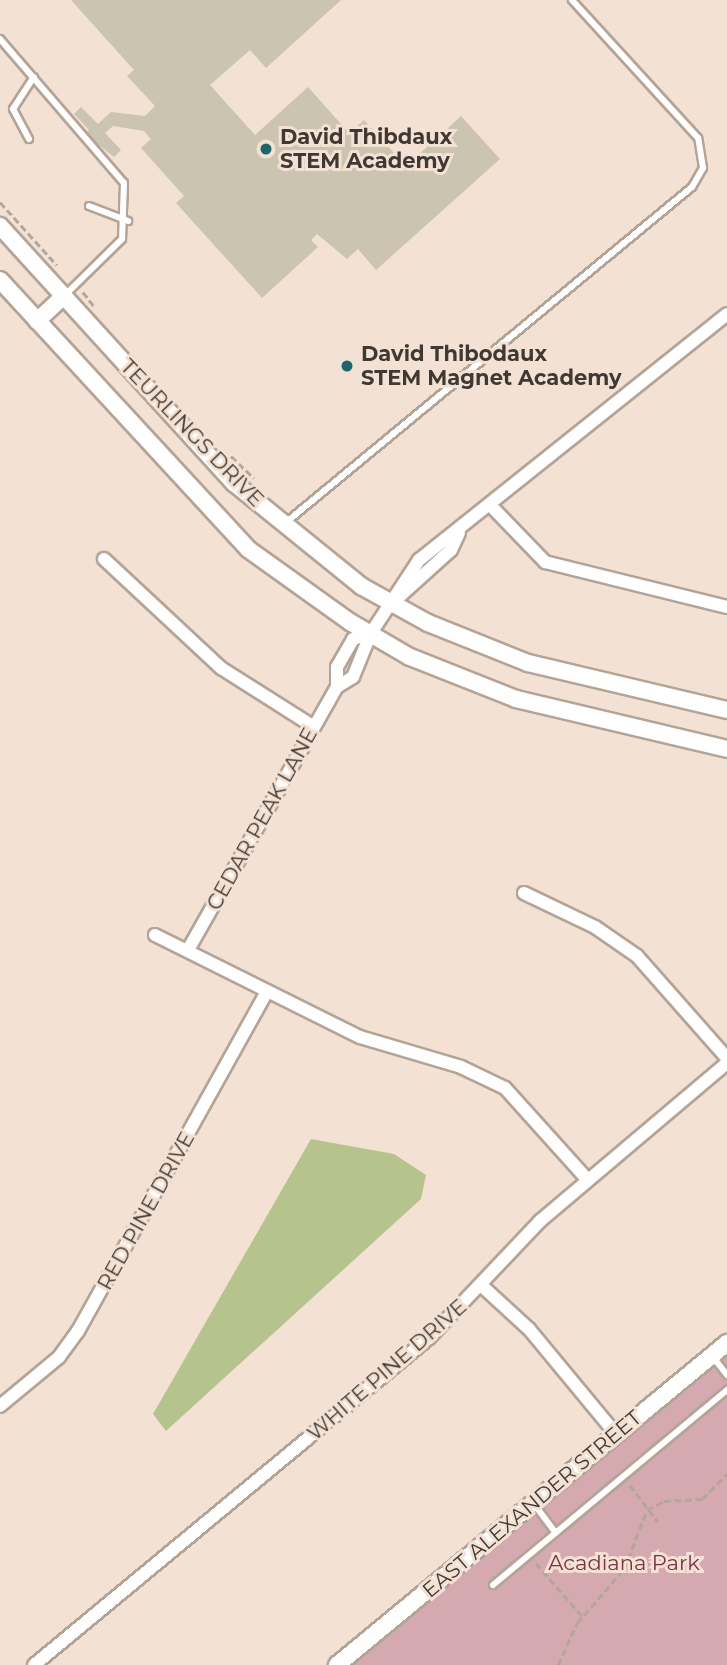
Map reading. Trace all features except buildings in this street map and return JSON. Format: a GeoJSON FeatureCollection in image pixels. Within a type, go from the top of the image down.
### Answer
{"type":"FeatureCollection","features":[{"type":"Feature","properties":{"kind":"street","name":"TEURLINGS DRIVE"},"geometry":{"type":"LineString","coordinates":[[0,226],[234,483],[283,525],[391,604],[528,663],[727,710]]}},
{"type":"Feature","properties":{"kind":"street","name":"TEURLINGS DRIVE"},"geometry":{"type":"LineString","coordinates":[[0,280],[248,549],[371,633],[410,657],[516,699],[727,749]]}},
{"type":"Feature","properties":{"kind":"street"},"geometry":{"type":"LineString","coordinates":[[37,321],[64,296]]}},
{"type":"Feature","properties":{"kind":"street"},"geometry":{"type":"LineString","coordinates":[[371,633],[419,560],[459,533],[727,314]]}},
{"type":"Feature","properties":{"kind":"street"},"geometry":{"type":"LineString","coordinates":[[491,506],[545,562],[727,607]]}},
{"type":"Feature","properties":{"kind":"street"},"geometry":{"type":"LineString","coordinates":[[103,559],[222,668],[314,727]]}},
{"type":"Feature","properties":{"kind":"street","name":"CEDAR PEAK LANE"},"geometry":{"type":"LineString","coordinates":[[337,687],[337,667],[353,639],[371,633]]}},
{"type":"Feature","properties":{"kind":"street","name":"CEDAR PEAK LANE"},"geometry":{"type":"LineString","coordinates":[[188,950],[337,687],[354,677],[371,633]]}},
{"type":"Feature","properties":{"kind":"street"},"geometry":{"type":"LineString","coordinates":[[524,893],[595,927],[637,956],[727,1060]]}},
{"type":"Feature","properties":{"kind":"street"},"geometry":{"type":"LineString","coordinates":[[155,934],[265,995],[360,1037],[461,1067],[505,1088],[587,1179]]}},
{"type":"Feature","properties":{"kind":"street","name":"RED PINE DRIVE"},"geometry":{"type":"LineString","coordinates":[[0,1406],[59,1357],[78,1331],[265,995]]}},
{"type":"Feature","properties":{"kind":"street","name":"WHITE PINE DRIVE"},"geometry":{"type":"LineString","coordinates":[[34,1665],[430,1337],[587,1179],[727,1060]]}},
{"type":"Feature","properties":{"kind":"street"},"geometry":{"type":"LineString","coordinates":[[482,1286],[529,1329],[616,1434]]}},
{"type":"Feature","properties":{"kind":"street","name":"EAST ALEXANDER STREET"},"geometry":{"type":"LineString","coordinates":[[337,1665],[727,1343]]}},
{"type":"Feature","properties":{"kind":"lane"},"geometry":{"type":"LineString","coordinates":[[283,525],[691,187],[703,168],[698,138],[572,0]]}},
{"type":"Feature","properties":{"kind":"lane"},"geometry":{"type":"LineString","coordinates":[[0,39],[116,168],[128,201],[128,221],[112,254],[64,296]]}},
{"type":"Feature","properties":{"kind":"lane"},"geometry":{"type":"LineString","coordinates":[[29,139],[13,109],[34,77]]}},
{"type":"Feature","properties":{"kind":"lane"},"geometry":{"type":"LineString","coordinates":[[89,206],[128,221]]}},
{"type":"Feature","properties":{"kind":"lane"},"geometry":{"type":"LineString","coordinates":[[711,1356],[727,1375]]}},
{"type":"Feature","properties":{"kind":"lane"},"geometry":{"type":"LineString","coordinates":[[493,1585],[727,1390]]}},
{"type":"Feature","properties":{"kind":"lane"},"geometry":{"type":"LineString","coordinates":[[533,1503],[556,1533]]}},
{"type":"Feature","properties":{"kind":"path"},"geometry":{"type":"LineString","coordinates":[[0,202],[64,272]]}},
{"type":"Feature","properties":{"kind":"path"},"geometry":{"type":"LineString","coordinates":[[88,297],[104,316]]}},
{"type":"Feature","properties":{"kind":"path"},"geometry":{"type":"LineString","coordinates":[[227,452],[263,487]]}},
{"type":"Feature","properties":{"kind":"path"},"geometry":{"type":"LineString","coordinates":[[558,1665],[582,1616],[624,1569],[633,1534],[649,1509],[664,1501],[702,1499],[727,1474]]}},
{"type":"Feature","properties":{"kind":"path"},"geometry":{"type":"LineString","coordinates":[[623,1477],[659,1522]]}},
{"type":"Feature","properties":{"kind":"path"},"geometry":{"type":"LineString","coordinates":[[530,1555],[582,1616]]}},
{"type":"Feature","properties":{"kind":"green space","name":"Acadiana Park"},"geometry":{"type":"Polygon","coordinates":[[[727,1346],[727,1665],[338,1665],[727,1346]]]}},
{"type":"Feature","properties":{"kind":"shaded area"},"geometry":{"type":"Polygon","coordinates":[[[311,1139],[394,1154],[426,1175],[421,1199],[166,1431],[153,1414],[311,1139]]]}},
{"type":"Feature","properties":{"kind":"place","name":"David Thibdaux STEM Academy"},"geometry":{"type":"Point","coordinates":[266,149]}},
{"type":"Feature","properties":{"kind":"place","name":"David Thibodaux STEM Magnet Academy"},"geometry":{"type":"Point","coordinates":[347,366]}}]}
